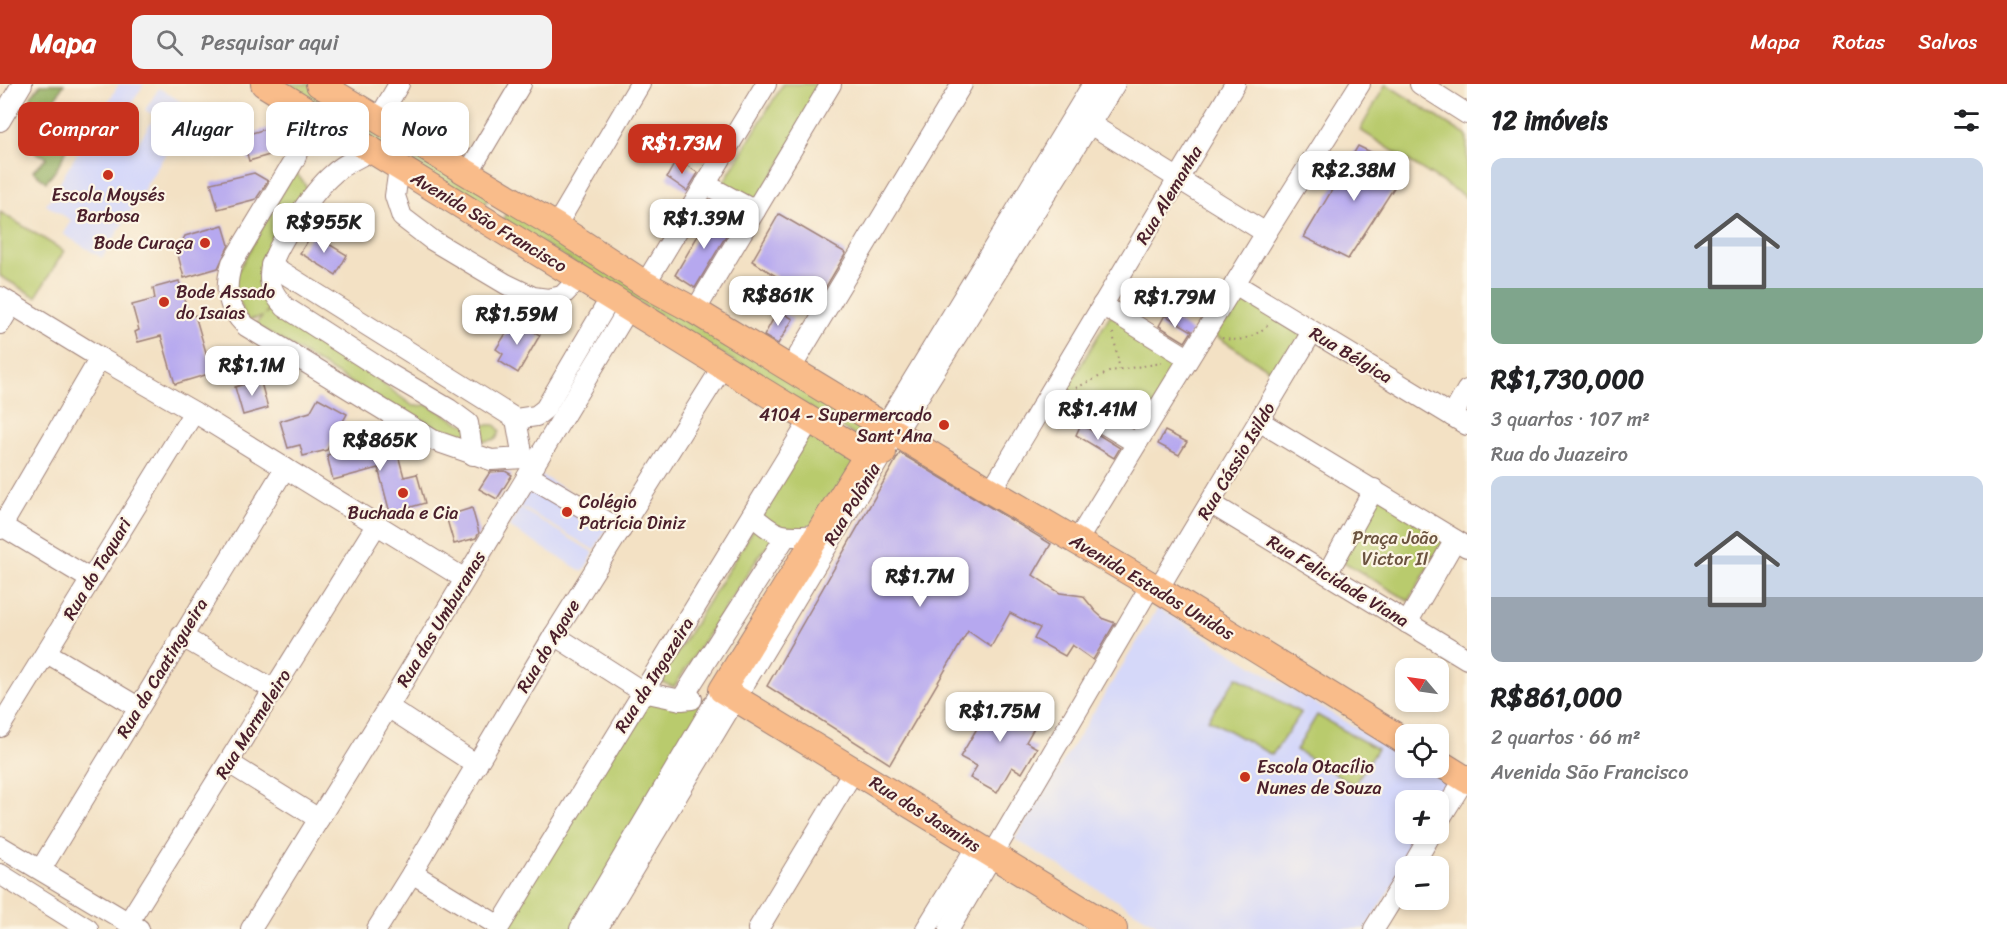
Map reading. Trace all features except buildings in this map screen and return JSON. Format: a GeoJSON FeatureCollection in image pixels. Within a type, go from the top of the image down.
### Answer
{"type":"FeatureCollection","features":[{"type":"Feature","properties":{"kind":"main road","name":"Avenida São Francisco"},"geometry":{"type":"LineString","coordinates":[[264,84],[294,102]]}},
{"type":"Feature","properties":{"kind":"main road","name":"Avenida São Francisco"},"geometry":{"type":"LineString","coordinates":[[320,84],[556,226],[645,284],[791,368],[883,442]]}},
{"type":"Feature","properties":{"kind":"main road","name":"Avenida São Francisco"},"geometry":{"type":"LineString","coordinates":[[369,148],[810,420],[883,442]]}},
{"type":"Feature","properties":{"kind":"main road","name":"Avenida Estados Unidos"},"geometry":{"type":"LineString","coordinates":[[883,442],[990,491],[1155,587],[1395,735]]}},
{"type":"Feature","properties":{"kind":"main road","name":"Rua Polônia"},"geometry":{"type":"LineString","coordinates":[[729,693],[817,535],[883,442]]}},
{"type":"Feature","properties":{"kind":"main road","name":"Rua dos Jasmins"},"geometry":{"type":"LineString","coordinates":[[729,693],[1114,929]]}},
{"type":"Feature","properties":{"kind":"main road"},"geometry":{"type":"LineString","coordinates":[[1449,768],[1466,778]]}},
{"type":"Feature","properties":{"kind":"street"},"geometry":{"type":"LineString","coordinates":[[0,121],[22,84]]}},
{"type":"Feature","properties":{"kind":"street"},"geometry":{"type":"LineString","coordinates":[[378,120],[399,84]]}},
{"type":"Feature","properties":{"kind":"street"},"geometry":{"type":"LineString","coordinates":[[468,173],[521,84]]}},
{"type":"Feature","properties":{"kind":"street"},"geometry":{"type":"LineString","coordinates":[[556,226],[640,84]]}},
{"type":"Feature","properties":{"kind":"street"},"geometry":{"type":"LineString","coordinates":[[645,284],[766,84]]}},
{"type":"Feature","properties":{"kind":"street"},"geometry":{"type":"LineString","coordinates":[[695,311],[831,84]]}},
{"type":"Feature","properties":{"kind":"street"},"geometry":{"type":"LineString","coordinates":[[791,368],[962,84]]}},
{"type":"Feature","properties":{"kind":"street","name":"Rua Polônia"},"geometry":{"type":"LineString","coordinates":[[580,929],[729,693],[883,442],[1115,84]]}},
{"type":"Feature","properties":{"kind":"street","name":"Rua Alemanha"},"geometry":{"type":"LineString","coordinates":[[990,491],[1056,395],[1102,305],[1235,84]]}},
{"type":"Feature","properties":{"kind":"street"},"geometry":{"type":"LineString","coordinates":[[1077,541],[1188,358],[1360,84]]}},
{"type":"Feature","properties":{"kind":"street"},"geometry":{"type":"LineString","coordinates":[[1420,84],[1467,114]]}},
{"type":"Feature","properties":{"kind":"street","name":"Rua Polônia"},"geometry":{"type":"LineString","coordinates":[[883,442],[1084,87]]}},
{"type":"Feature","properties":{"kind":"street"},"geometry":{"type":"LineString","coordinates":[[1090,124],[1266,233]]}},
{"type":"Feature","properties":{"kind":"street"},"geometry":{"type":"LineString","coordinates":[[372,150],[343,165],[320,187],[278,249],[271,265],[271,286],[285,307],[468,423],[473,455]]}},
{"type":"Feature","properties":{"kind":"street"},"geometry":{"type":"LineString","coordinates":[[295,156],[232,263],[227,280],[231,308],[246,326],[433,440],[491,460],[529,466],[621,530]]}},
{"type":"Feature","properties":{"kind":"street"},"geometry":{"type":"LineString","coordinates":[[399,168],[395,196],[402,217],[432,240],[506,284],[533,297],[548,299],[562,296],[580,278]]}},
{"type":"Feature","properties":{"kind":"street"},"geometry":{"type":"LineString","coordinates":[[705,184],[755,211]]}},
{"type":"Feature","properties":{"kind":"street"},"geometry":{"type":"LineString","coordinates":[[488,221],[502,195]]}},
{"type":"Feature","properties":{"kind":"street"},"geometry":{"type":"LineString","coordinates":[[271,265],[516,419],[536,416],[545,409],[620,303]]}},
{"type":"Feature","properties":{"kind":"street","name":"Rua Bélgica"},"geometry":{"type":"LineString","coordinates":[[1234,284],[1459,420]]}},
{"type":"Feature","properties":{"kind":"street"},"geometry":{"type":"LineString","coordinates":[[0,324],[6,301],[194,412],[465,579]]}},
{"type":"Feature","properties":{"kind":"street","name":"Rua das Umburanas"},"geometry":{"type":"LineString","coordinates":[[251,929],[465,579],[620,303]]}},
{"type":"Feature","properties":{"kind":"street"},"geometry":{"type":"LineString","coordinates":[[1102,305],[1188,358]]}},
{"type":"Feature","properties":{"kind":"street","name":"Rua Cássio Isildo"},"geometry":{"type":"LineString","coordinates":[[985,851],[1210,503],[1312,332]]}},
{"type":"Feature","properties":{"kind":"street"},"geometry":{"type":"LineString","coordinates":[[90,579],[1,527],[100,358]]}},
{"type":"Feature","properties":{"kind":"street","name":"Rua do Agave"},"geometry":{"type":"LineString","coordinates":[[377,929],[554,635],[723,366]]}},
{"type":"Feature","properties":{"kind":"street"},"geometry":{"type":"LineString","coordinates":[[1459,420],[1467,390]]}},
{"type":"Feature","properties":{"kind":"street"},"geometry":{"type":"LineString","coordinates":[[1056,395],[1137,443]]}},
{"type":"Feature","properties":{"kind":"street","name":"Rua do Taquari"},"geometry":{"type":"LineString","coordinates":[[0,727],[194,412]]}},
{"type":"Feature","properties":{"kind":"street"},"geometry":{"type":"LineString","coordinates":[[516,419],[529,466]]}},
{"type":"Feature","properties":{"kind":"street","name":"Rua da Ingazeira"},"geometry":{"type":"LineString","coordinates":[[498,928],[810,420]]}},
{"type":"Feature","properties":{"kind":"street"},"geometry":{"type":"LineString","coordinates":[[1260,422],[1461,543],[1407,623]]}},
{"type":"Feature","properties":{"kind":"street","name":"Rua da Caatingueira"},"geometry":{"type":"LineString","coordinates":[[41,869],[285,468]]}},
{"type":"Feature","properties":{"kind":"street"},"geometry":{"type":"LineString","coordinates":[[1327,574],[1374,489]]}},
{"type":"Feature","properties":{"kind":"street","name":"Rua Felicidade Viana"},"geometry":{"type":"LineString","coordinates":[[1210,503],[1467,659]]}},
{"type":"Feature","properties":{"kind":"street"},"geometry":{"type":"LineString","coordinates":[[752,515],[767,529],[786,536],[817,535]]}},
{"type":"Feature","properties":{"kind":"street","name":"Rua Marmeleiro"},"geometry":{"type":"LineString","coordinates":[[134,926],[229,763],[377,525]]}},
{"type":"Feature","properties":{"kind":"street"},"geometry":{"type":"LineString","coordinates":[[554,635],[643,692],[690,699],[786,536]]}},
{"type":"Feature","properties":{"kind":"street"},"geometry":{"type":"LineString","coordinates":[[181,636],[274,690]]}},
{"type":"Feature","properties":{"kind":"street"},"geometry":{"type":"LineString","coordinates":[[47,653],[138,707]]}},
{"type":"Feature","properties":{"kind":"street","name":"Rua Polônia"},"geometry":{"type":"LineString","coordinates":[[597,929],[729,693]]}},
{"type":"Feature","properties":{"kind":"street"},"geometry":{"type":"LineString","coordinates":[[388,707],[477,765]]}},
{"type":"Feature","properties":{"kind":"street"},"geometry":{"type":"LineString","coordinates":[[229,763],[319,819]]}},
{"type":"Feature","properties":{"kind":"street"},"geometry":{"type":"LineString","coordinates":[[758,929],[854,770]]}},
{"type":"Feature","properties":{"kind":"street"},"geometry":{"type":"LineString","coordinates":[[1449,805],[1466,778]]}},
{"type":"Feature","properties":{"kind":"street"},"geometry":{"type":"LineString","coordinates":[[0,846],[134,926]]}},
{"type":"Feature","properties":{"kind":"street"},"geometry":{"type":"LineString","coordinates":[[926,929],[985,851]]}},
{"type":"Feature","properties":{"kind":"street"},"geometry":{"type":"LineString","coordinates":[[949,929],[985,851]]}},
{"type":"Feature","properties":{"kind":"street"},"geometry":{"type":"LineString","coordinates":[[412,873],[498,928]]}},
{"type":"Feature","properties":{"kind":"street"},"geometry":{"type":"LineString","coordinates":[[0,874],[75,926]]}},
{"type":"Feature","properties":{"kind":"street"},"geometry":{"type":"LineString","coordinates":[[1374,929],[1395,895]]}},
{"type":"Feature","properties":{"kind":"path"},"geometry":{"type":"LineString","coordinates":[[1206,330],[1235,342],[1259,333],[1271,323],[1279,311]]}},
{"type":"Feature","properties":{"kind":"path"},"geometry":{"type":"LineString","coordinates":[[1112,324],[1120,370]]}},
{"type":"Feature","properties":{"kind":"path"},"geometry":{"type":"LineString","coordinates":[[1056,395],[1111,371],[1165,362]]}},
{"type":"Feature","properties":{"kind":"shaded area","name":"Escola Moysés Barbosa"},"geometry":{"type":"Polygon","coordinates":[[[119,84],[144,84],[133,102],[108,102],[119,84]]]}},
{"type":"Feature","properties":{"kind":"shaded area","name":"Escola Moysés Barbosa"},"geometry":{"type":"Polygon","coordinates":[[[159,88],[182,102],[151,102],[151,114],[145,110],[159,88]]]}},
{"type":"Feature","properties":{"kind":"shaded area","name":"Escola Moysés Barbosa"},"geometry":{"type":"Polygon","coordinates":[[[151,122],[151,156],[164,156],[102,258],[63,234],[71,220],[46,205],[76,156],[139,156],[139,141],[151,122]]]}},
{"type":"Feature","properties":{"kind":"shaded area","name":"Colégio Patrícia Diniz"},"geometry":{"type":"Polygon","coordinates":[[[539,474],[613,518],[594,550],[520,506],[539,474]]]}},
{"type":"Feature","properties":{"kind":"shaded area"},"geometry":{"type":"Polygon","coordinates":[[[520,508],[594,553],[583,572],[509,527],[520,508]]]}},
{"type":"Feature","properties":{"kind":"shaded area","name":"Escola Otacílio Nunes de Souza"},"geometry":{"type":"Polygon","coordinates":[[[1158,608],[1395,752],[1395,778],[1438,778],[1453,787],[1449,794],[1449,790],[1395,790],[1395,844],[1418,844],[1410,856],[1395,856],[1395,881],[1365,929],[1164,929],[1015,839],[1158,608]]]}},
{"type":"Feature","properties":{"kind":"green space"},"geometry":{"type":"Polygon","coordinates":[[[41,84],[64,84],[53,102],[32,102],[31,96],[41,84]]]}},
{"type":"Feature","properties":{"kind":"green space"},"geometry":{"type":"Polygon","coordinates":[[[278,84],[309,84],[339,102],[308,102],[278,84]]]}},
{"type":"Feature","properties":{"kind":"green space"},"geometry":{"type":"Polygon","coordinates":[[[783,84],[829,84],[755,205],[722,185],[783,84]]]}},
{"type":"Feature","properties":{"kind":"green space"},"geometry":{"type":"Polygon","coordinates":[[[1386,84],[1467,136],[1467,198],[1360,130],[1386,84]]]}},
{"type":"Feature","properties":{"kind":"green space"},"geometry":{"type":"Polygon","coordinates":[[[369,121],[381,128],[381,147],[369,139],[369,121]]]}},
{"type":"Feature","properties":{"kind":"green space"},"geometry":{"type":"Polygon","coordinates":[[[44,156],[64,156],[46,182],[33,171],[47,157],[44,156]]]}},
{"type":"Feature","properties":{"kind":"green space"},"geometry":{"type":"Polygon","coordinates":[[[396,156],[427,156],[491,195],[482,208],[396,156]]]}},
{"type":"Feature","properties":{"kind":"green space"},"geometry":{"type":"Polygon","coordinates":[[[294,170],[309,190],[262,258],[265,290],[270,307],[265,314],[273,308],[331,345],[413,406],[428,405],[462,424],[495,425],[500,431],[496,439],[474,441],[436,435],[255,324],[262,317],[247,320],[234,288],[237,273],[294,170]]]}},
{"type":"Feature","properties":{"kind":"green space"},"geometry":{"type":"Polygon","coordinates":[[[510,205],[872,428],[862,440],[503,219],[510,205]]]}},
{"type":"Feature","properties":{"kind":"green space"},"geometry":{"type":"Polygon","coordinates":[[[0,212],[64,251],[36,297],[0,276],[0,212]]]}},
{"type":"Feature","properties":{"kind":"green space"},"geometry":{"type":"Polygon","coordinates":[[[1238,295],[1307,338],[1282,378],[1214,335],[1238,295]]]}},
{"type":"Feature","properties":{"kind":"green space"},"geometry":{"type":"Polygon","coordinates":[[[1110,315],[1185,359],[1135,439],[1063,396],[1110,315]]]}},
{"type":"Feature","properties":{"kind":"green space"},"geometry":{"type":"Polygon","coordinates":[[[812,430],[859,460],[815,530],[790,532],[762,518],[763,508],[812,430]]]}},
{"type":"Feature","properties":{"kind":"green space","name":"Praça João Victor II"},"geometry":{"type":"Polygon","coordinates":[[[1380,495],[1448,534],[1409,601],[1342,561],[1380,495]]]}},
{"type":"Feature","properties":{"kind":"green space"},"geometry":{"type":"Polygon","coordinates":[[[755,527],[777,538],[761,553],[674,687],[659,681],[755,527]]]}},
{"type":"Feature","properties":{"kind":"green space"},"geometry":{"type":"Polygon","coordinates":[[[1237,677],[1301,713],[1272,755],[1208,719],[1237,677]]]}},
{"type":"Feature","properties":{"kind":"green space"},"geometry":{"type":"Polygon","coordinates":[[[645,698],[710,700],[576,929],[500,929],[645,698]]]}},
{"type":"Feature","properties":{"kind":"green space"},"geometry":{"type":"Polygon","coordinates":[[[1317,715],[1377,749],[1354,785],[1296,750],[1317,715]]]}},
{"type":"Feature","properties":{"kind":"place","name":"Escola Moysés Barbosa"},"geometry":{"type":"Point","coordinates":[108,175]}},
{"type":"Feature","properties":{"kind":"place","name":"Bode Curaça"},"geometry":{"type":"Point","coordinates":[205,243]}},
{"type":"Feature","properties":{"kind":"place","name":"Bode Assado do Isaías"},"geometry":{"type":"Point","coordinates":[164,302]}},
{"type":"Feature","properties":{"kind":"place","name":"4104 - Supermercado Sant'Ana"},"geometry":{"type":"Point","coordinates":[944,425]}},
{"type":"Feature","properties":{"kind":"place","name":"Buchada e Cia"},"geometry":{"type":"Point","coordinates":[403,493]}},
{"type":"Feature","properties":{"kind":"place","name":"Colégio Patrícia Diniz"},"geometry":{"type":"Point","coordinates":[567,512]}},
{"type":"Feature","properties":{"kind":"place","name":"Escola Otacílio Nunes de Souza"},"geometry":{"type":"Point","coordinates":[1245,777]}}]}
